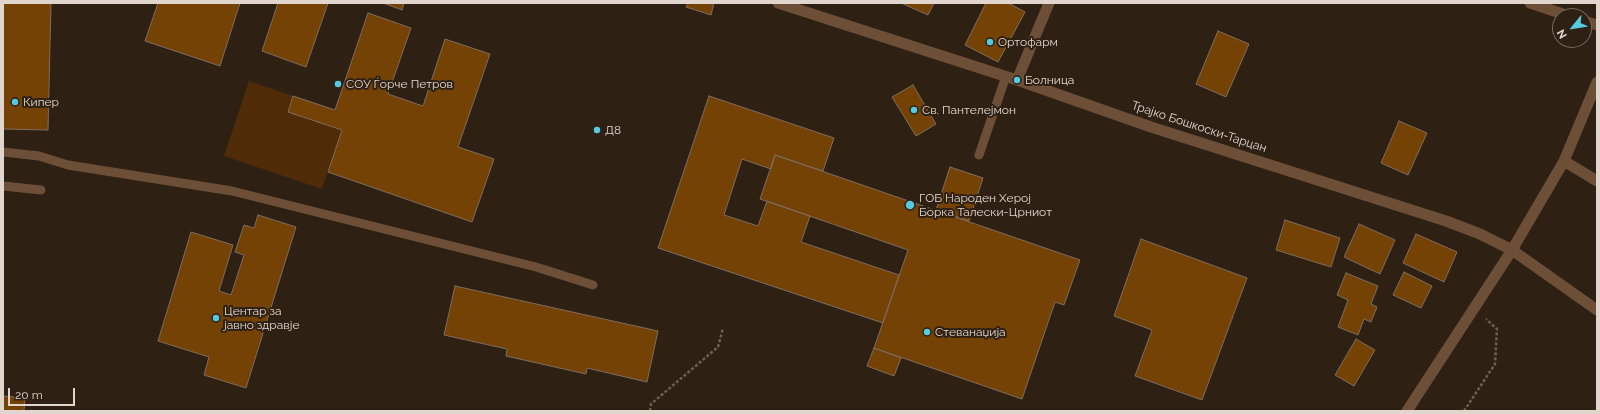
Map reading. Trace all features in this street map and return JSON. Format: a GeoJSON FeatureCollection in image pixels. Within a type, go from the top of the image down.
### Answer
{"type":"FeatureCollection","features":[{"type":"Feature","properties":{"kind":"street","name":"Трајко Бошкоски-Тарцан"},"geometry":{"type":"LineString","coordinates":[[778,3],[1006,76],[1151,127],[1446,221],[1480,234],[1512,250],[1597,310]]}},
{"type":"Feature","properties":{"kind":"street"},"geometry":{"type":"LineString","coordinates":[[1017,80],[1049,3]]}},
{"type":"Feature","properties":{"kind":"street"},"geometry":{"type":"LineString","coordinates":[[1530,3],[1552,10]]}},
{"type":"Feature","properties":{"kind":"street"},"geometry":{"type":"LineString","coordinates":[[1407,411],[1512,250],[1564,161],[1597,82]]}},
{"type":"Feature","properties":{"kind":"street"},"geometry":{"type":"LineString","coordinates":[[1564,161],[1597,181]]}},
{"type":"Feature","properties":{"kind":"lane"},"geometry":{"type":"LineString","coordinates":[[979,155],[1006,76]]}},
{"type":"Feature","properties":{"kind":"lane"},"geometry":{"type":"LineString","coordinates":[[3,152],[39,156],[68,165],[232,191],[536,267],[593,285]]}},
{"type":"Feature","properties":{"kind":"lane"},"geometry":{"type":"LineString","coordinates":[[3,186],[41,190]]}},
{"type":"Feature","properties":{"kind":"path"},"geometry":{"type":"LineString","coordinates":[[1464,411],[1495,364],[1497,329],[1474,308]]}},
{"type":"Feature","properties":{"kind":"path"},"geometry":{"type":"LineString","coordinates":[[650,411],[650,404],[718,347],[723,328]]}},
{"type":"Feature","properties":{"kind":"shaded area"},"geometry":{"type":"Polygon","coordinates":[[[249,81],[293,96],[288,112],[342,130],[322,189],[224,156],[249,81]]]}},
{"type":"Feature","properties":{"kind":"building"},"geometry":{"type":"Polygon","coordinates":[[[3,3],[51,3],[48,130],[3,129],[3,3]]]}},
{"type":"Feature","properties":{"kind":"building"},"geometry":{"type":"Polygon","coordinates":[[[158,3],[240,3],[220,66],[145,41],[158,3]]]}},
{"type":"Feature","properties":{"kind":"building"},"geometry":{"type":"Polygon","coordinates":[[[278,3],[328,3],[306,67],[262,51],[278,3]]]}},
{"type":"Feature","properties":{"kind":"building"},"geometry":{"type":"Polygon","coordinates":[[[383,3],[404,3],[402,10],[383,3]]]}},
{"type":"Feature","properties":{"kind":"building"},"geometry":{"type":"Polygon","coordinates":[[[688,3],[714,3],[711,15],[686,7],[688,3]]]}},
{"type":"Feature","properties":{"kind":"building"},"geometry":{"type":"Polygon","coordinates":[[[901,3],[934,3],[928,15],[901,3]]]}},
{"type":"Feature","properties":{"kind":"building"},"geometry":{"type":"Polygon","coordinates":[[[986,3],[1008,3],[1025,12],[998,62],[965,45],[986,3]]]}},
{"type":"Feature","properties":{"kind":"building"},"geometry":{"type":"Polygon","coordinates":[[[368,13],[411,28],[388,94],[423,106],[445,39],[490,54],[458,147],[494,159],[472,222],[328,172],[342,130],[288,112],[293,96],[335,110],[368,13]]]}},
{"type":"Feature","properties":{"kind":"building"},"geometry":{"type":"Polygon","coordinates":[[[1218,31],[1249,44],[1226,97],[1196,84],[1218,31]]]}},
{"type":"Feature","properties":{"kind":"building","name":"Св. Пантелејмон"},"geometry":{"type":"Polygon","coordinates":[[[913,85],[936,124],[916,136],[892,97],[913,85]]]}},
{"type":"Feature","properties":{"kind":"building"},"geometry":{"type":"Polygon","coordinates":[[[709,96],[834,138],[823,171],[775,155],[771,169],[742,159],[724,215],[758,226],[767,201],[810,216],[801,242],[899,275],[883,323],[658,248],[709,96]]]}},
{"type":"Feature","properties":{"kind":"building"},"geometry":{"type":"Polygon","coordinates":[[[1399,121],[1427,133],[1408,175],[1381,163],[1399,121]]]}},
{"type":"Feature","properties":{"kind":"building"},"geometry":{"type":"Polygon","coordinates":[[[775,155],[1080,260],[1064,305],[1055,302],[1022,399],[874,348],[908,250],[760,199],[775,155]]]}},
{"type":"Feature","properties":{"kind":"building"},"geometry":{"type":"Polygon","coordinates":[[[950,167],[983,178],[969,221],[936,210],[950,167]]]}},
{"type":"Feature","properties":{"kind":"building","name":"Центар за јавно здравје"},"geometry":{"type":"Polygon","coordinates":[[[258,215],[296,227],[246,388],[204,375],[209,357],[158,341],[191,232],[233,245],[219,291],[231,295],[244,255],[235,252],[244,225],[254,228],[258,215]]]}},
{"type":"Feature","properties":{"kind":"building"},"geometry":{"type":"Polygon","coordinates":[[[1285,220],[1340,238],[1331,267],[1276,250],[1285,220]]]}},
{"type":"Feature","properties":{"kind":"building"},"geometry":{"type":"Polygon","coordinates":[[[1359,224],[1395,240],[1380,274],[1344,257],[1359,224]]]}},
{"type":"Feature","properties":{"kind":"building"},"geometry":{"type":"Polygon","coordinates":[[[1416,234],[1457,252],[1444,282],[1403,263],[1416,234]]]}},
{"type":"Feature","properties":{"kind":"building"},"geometry":{"type":"Polygon","coordinates":[[[1141,239],[1247,278],[1202,400],[1135,376],[1152,330],[1114,316],[1141,239]]]}},
{"type":"Feature","properties":{"kind":"building"},"geometry":{"type":"Polygon","coordinates":[[[1404,272],[1432,286],[1421,308],[1393,295],[1404,272]]]}},
{"type":"Feature","properties":{"kind":"building"},"geometry":{"type":"Polygon","coordinates":[[[1346,273],[1378,286],[1371,304],[1377,307],[1371,322],[1364,319],[1358,335],[1338,327],[1348,300],[1337,295],[1346,273]]]}},
{"type":"Feature","properties":{"kind":"building"},"geometry":{"type":"Polygon","coordinates":[[[455,286],[658,331],[647,382],[587,368],[586,374],[506,356],[507,349],[444,335],[455,286]]]}},
{"type":"Feature","properties":{"kind":"building"},"geometry":{"type":"Polygon","coordinates":[[[1356,339],[1375,350],[1354,386],[1335,375],[1356,339]]]}},
{"type":"Feature","properties":{"kind":"building"},"geometry":{"type":"Polygon","coordinates":[[[874,348],[901,358],[894,376],[867,366],[874,348]]]}},
{"type":"Feature","properties":{"kind":"building"},"geometry":{"type":"Polygon","coordinates":[[[3,396],[25,398],[24,411],[3,411],[3,396]]]}},
{"type":"Feature","properties":{"kind":"place","name":"Ортофарм"},"geometry":{"type":"Point","coordinates":[990,42]}},
{"type":"Feature","properties":{"kind":"place","name":"Болница"},"geometry":{"type":"Point","coordinates":[1017,80]}},
{"type":"Feature","properties":{"kind":"place","name":"СОУ Ѓорче Петров"},"geometry":{"type":"Point","coordinates":[338,84]}},
{"type":"Feature","properties":{"kind":"place","name":"Кипер"},"geometry":{"type":"Point","coordinates":[15,102]}},
{"type":"Feature","properties":{"kind":"place","name":"Св. Пантелејмон"},"geometry":{"type":"Point","coordinates":[914,110]}},
{"type":"Feature","properties":{"kind":"place","name":"Д8"},"geometry":{"type":"Point","coordinates":[597,130]}},
{"type":"Feature","properties":{"kind":"place","name":"ГОБ Народен Херој Борка Талески-Црниот"},"geometry":{"type":"Point","coordinates":[910,205]}},
{"type":"Feature","properties":{"kind":"place","name":"Центар за јавно здравје"},"geometry":{"type":"Point","coordinates":[216,318]}},
{"type":"Feature","properties":{"kind":"place","name":"Стеванаџија"},"geometry":{"type":"Point","coordinates":[927,332]}}]}
